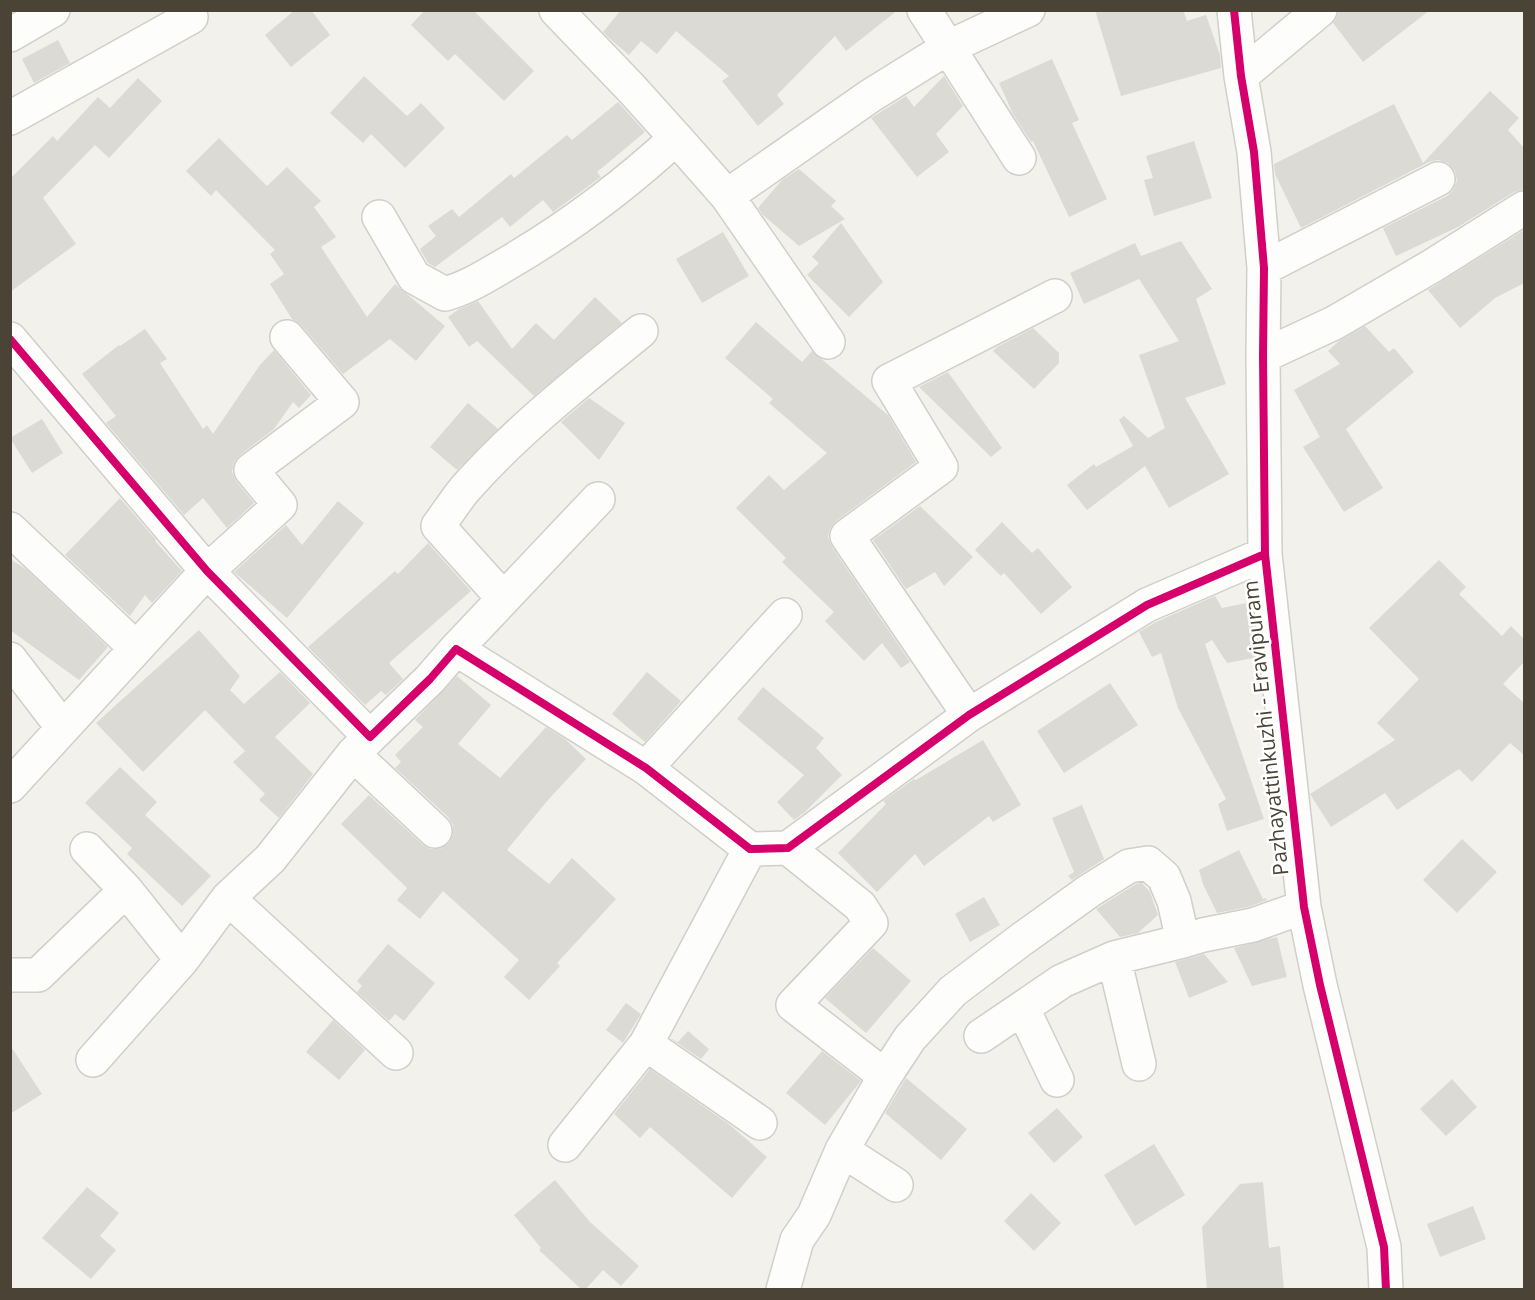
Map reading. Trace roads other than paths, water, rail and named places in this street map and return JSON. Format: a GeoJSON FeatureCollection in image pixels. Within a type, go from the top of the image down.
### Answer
{"type":"FeatureCollection","features":[{"type":"Feature","properties":{"kind":"street"},"geometry":{"type":"LineString","coordinates":[[10,35],[53,10]]}},
{"type":"Feature","properties":{"kind":"street"},"geometry":{"type":"LineString","coordinates":[[556,10],[727,196],[828,342]]}},
{"type":"Feature","properties":{"kind":"street"},"geometry":{"type":"LineString","coordinates":[[924,10],[1018,158]]}},
{"type":"Feature","properties":{"kind":"street"},"geometry":{"type":"LineString","coordinates":[[727,196],[870,96],[949,47],[1028,10]]}},
{"type":"Feature","properties":{"kind":"street","name":"Pazhayattinkuzhi - Eravipuram"},"geometry":{"type":"LineString","coordinates":[[1234,10],[1241,76],[1254,152],[1264,268],[1265,554],[1304,907],[1320,985],[1384,1247],[1386,1290]]}},
{"type":"Feature","properties":{"kind":"street"},"geometry":{"type":"LineString","coordinates":[[1241,76],[1320,10]]}},
{"type":"Feature","properties":{"kind":"street"},"geometry":{"type":"LineString","coordinates":[[10,118],[191,17]]}},
{"type":"Feature","properties":{"kind":"street"},"geometry":{"type":"LineString","coordinates":[[379,217],[414,277],[445,294],[462,290],[545,242],[646,166],[676,138]]}},
{"type":"Feature","properties":{"kind":"street"},"geometry":{"type":"LineString","coordinates":[[1264,268],[1438,179]]}},
{"type":"Feature","properties":{"kind":"street"},"geometry":{"type":"LineString","coordinates":[[1263,356],[1334,323],[1432,266],[1524,208]]}},
{"type":"Feature","properties":{"kind":"street"},"geometry":{"type":"LineString","coordinates":[[969,715],[847,536],[941,467],[889,381],[1055,296]]}},
{"type":"Feature","properties":{"kind":"street"},"geometry":{"type":"LineString","coordinates":[[504,598],[438,526],[464,490],[500,452],[558,398],[641,331]]}},
{"type":"Feature","properties":{"kind":"street"},"geometry":{"type":"LineString","coordinates":[[10,786],[207,571],[280,505],[251,470],[342,402],[287,337]]}},
{"type":"Feature","properties":{"kind":"street"},"geometry":{"type":"LineString","coordinates":[[10,339],[207,571],[435,831]]}},
{"type":"Feature","properties":{"kind":"street"},"geometry":{"type":"LineString","coordinates":[[93,1060],[182,960],[228,898],[270,859],[362,746],[430,679],[598,499]]}},
{"type":"Feature","properties":{"kind":"street"},"geometry":{"type":"LineString","coordinates":[[10,529],[136,648]]}},
{"type":"Feature","properties":{"kind":"street"},"geometry":{"type":"LineString","coordinates":[[456,649],[646,768],[750,849],[788,848],[969,715],[1147,605],[1265,554]]}},
{"type":"Feature","properties":{"kind":"street"},"geometry":{"type":"LineString","coordinates":[[646,768],[785,615]]}},
{"type":"Feature","properties":{"kind":"street"},"geometry":{"type":"LineString","coordinates":[[10,658],[63,728]]}},
{"type":"Feature","properties":{"kind":"street"},"geometry":{"type":"LineString","coordinates":[[788,848],[860,906],[871,923],[793,1005],[885,1076]]}},
{"type":"Feature","properties":{"kind":"street"},"geometry":{"type":"LineString","coordinates":[[87,849],[126,890],[182,960]]}},
{"type":"Feature","properties":{"kind":"street"},"geometry":{"type":"LineString","coordinates":[[565,1145],[646,1044],[750,849]]}},
{"type":"Feature","properties":{"kind":"street"},"geometry":{"type":"LineString","coordinates":[[783,1290],[797,1240],[814,1215],[842,1150],[910,1038],[953,991],[1089,891],[1129,866],[1148,863],[1164,877],[1174,901],[1183,941]]}},
{"type":"Feature","properties":{"kind":"street"},"geometry":{"type":"LineString","coordinates":[[10,975],[38,975],[126,890]]}},
{"type":"Feature","properties":{"kind":"street"},"geometry":{"type":"LineString","coordinates":[[228,898],[396,1053]]}},
{"type":"Feature","properties":{"kind":"street"},"geometry":{"type":"LineString","coordinates":[[981,1036],[1062,981],[1114,958],[1203,935],[1253,925],[1304,907]]}},
{"type":"Feature","properties":{"kind":"street"},"geometry":{"type":"LineString","coordinates":[[1114,958],[1139,1064]]}},
{"type":"Feature","properties":{"kind":"street"},"geometry":{"type":"LineString","coordinates":[[1023,1009],[1057,1080]]}},
{"type":"Feature","properties":{"kind":"street"},"geometry":{"type":"LineString","coordinates":[[646,1044],[760,1123]]}},
{"type":"Feature","properties":{"kind":"street"},"geometry":{"type":"LineString","coordinates":[[842,1150],[896,1185]]}}]}
